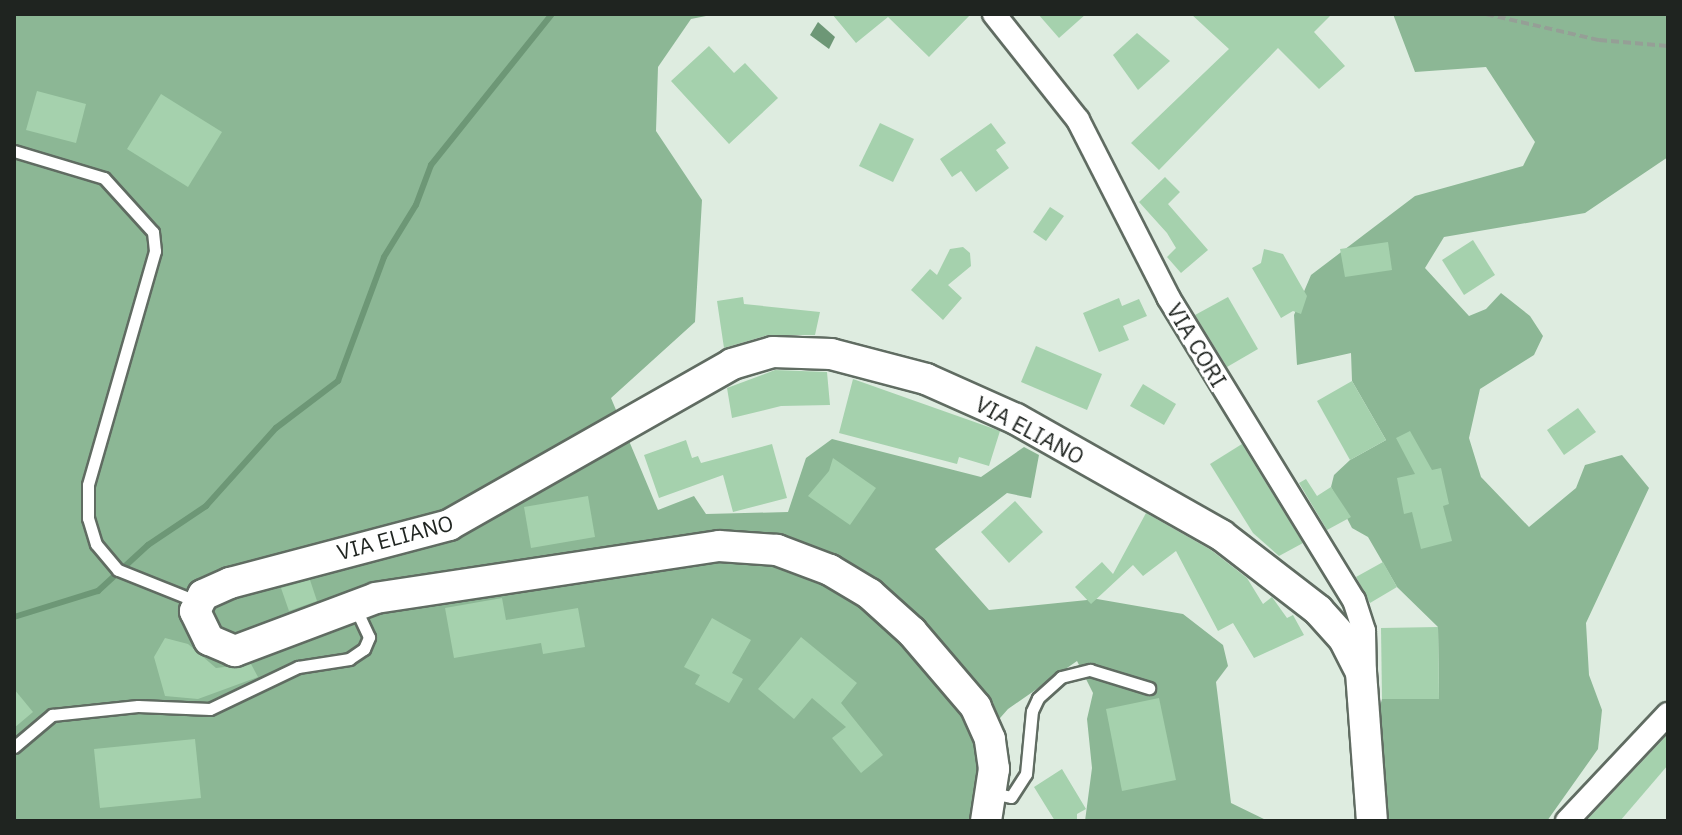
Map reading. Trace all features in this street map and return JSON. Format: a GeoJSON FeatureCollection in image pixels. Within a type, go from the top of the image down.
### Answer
{"type":"FeatureCollection","features":[{"type":"Feature","properties":{"kind":"street","name":"VIA CORI"},"geometry":{"type":"LineString","coordinates":[[994,14],[1078,120],[1168,297],[1354,600],[1364,631],[1365,690]]}},
{"type":"Feature","properties":{"kind":"street","name":"VIA ELIANO"},"geometry":{"type":"LineString","coordinates":[[198,602],[230,583],[441,529],[732,364],[764,353],[814,352],[949,388],[1030,426],[1221,535],[1325,617],[1350,649],[1365,690],[1372,821]]}},
{"type":"Feature","properties":{"kind":"street"},"geometry":{"type":"LineString","coordinates":[[198,602],[196,619],[203,634],[216,646],[235,651],[281,638],[354,605],[534,570],[744,544],[777,550],[844,577],[912,632],[981,713],[992,748],[989,807]]}},
{"type":"Feature","properties":{"kind":"street"},"geometry":{"type":"LineString","coordinates":[[1567,821],[1668,714]]}},
{"type":"Feature","properties":{"kind":"lane"},"geometry":{"type":"LineString","coordinates":[[14,151],[104,178],[153,232],[155,251],[88,485],[90,529],[113,566],[126,575],[198,602]]}},
{"type":"Feature","properties":{"kind":"lane"},"geometry":{"type":"LineString","coordinates":[[14,747],[52,715],[138,706],[210,709],[298,667],[349,659],[364,649],[369,637],[354,605]]}},
{"type":"Feature","properties":{"kind":"lane"},"geometry":{"type":"LineString","coordinates":[[989,807],[1011,797],[1026,774],[1032,711],[1038,698],[1061,677],[1090,670],[1149,688]]}},
{"type":"Feature","properties":{"kind":"path"},"geometry":{"type":"LineString","coordinates":[[1486,14],[1599,40],[1668,46]]}},
{"type":"Feature","properties":{"kind":"shaded area"},"geometry":{"type":"Polygon","coordinates":[[[14,14],[716,14],[691,19],[658,67],[656,131],[702,200],[695,322],[611,398],[658,510],[694,496],[706,514],[788,512],[806,458],[832,439],[981,477],[1024,447],[1039,455],[1031,498],[1007,493],[935,549],[989,610],[1097,599],[1183,614],[1223,645],[1228,666],[1216,682],[1231,803],[1268,821],[1085,821],[1092,768],[1087,719],[1093,693],[1077,661],[1008,709],[978,743],[974,821],[14,821],[14,14]]]}},
{"type":"Feature","properties":{"kind":"shaded area"},"geometry":{"type":"Polygon","coordinates":[[[1393,14],[1668,14],[1668,157],[1585,213],[1444,237],[1425,268],[1469,316],[1486,309],[1501,293],[1530,316],[1543,336],[1534,355],[1480,389],[1469,438],[1481,477],[1529,527],[1576,488],[1585,465],[1622,455],[1649,488],[1586,623],[1589,675],[1602,710],[1598,749],[1547,821],[1387,821],[1377,717],[1382,699],[1439,698],[1438,627],[1397,587],[1368,537],[1352,528],[1331,487],[1334,475],[1350,460],[1386,440],[1352,381],[1351,353],[1297,365],[1294,315],[1311,275],[1415,196],[1523,166],[1535,142],[1486,67],[1415,72],[1393,14]]]}},
{"type":"Feature","properties":{"kind":"shaded area"},"geometry":{"type":"Polygon","coordinates":[[[818,22],[835,37],[829,49],[810,35],[818,22]]]}},
{"type":"Feature","properties":{"kind":"building"},"geometry":{"type":"Polygon","coordinates":[[[832,14],[971,14],[929,57],[888,17],[856,43],[832,14]]]}},
{"type":"Feature","properties":{"kind":"building"},"geometry":{"type":"Polygon","coordinates":[[[1038,14],[1086,14],[1059,38],[1038,14]]]}},
{"type":"Feature","properties":{"kind":"building"},"geometry":{"type":"Polygon","coordinates":[[[1191,14],[1332,14],[1314,32],[1345,66],[1319,89],[1278,48],[1159,170],[1131,143],[1229,49],[1191,14]]]}},
{"type":"Feature","properties":{"kind":"building"},"geometry":{"type":"Polygon","coordinates":[[[1137,33],[1170,61],[1138,90],[1113,55],[1137,33]]]}},
{"type":"Feature","properties":{"kind":"building"},"geometry":{"type":"Polygon","coordinates":[[[709,46],[734,73],[745,63],[778,98],[729,144],[671,81],[709,46]]]}},
{"type":"Feature","properties":{"kind":"building"},"geometry":{"type":"Polygon","coordinates":[[[37,91],[86,104],[76,143],[26,130],[37,91]]]}},
{"type":"Feature","properties":{"kind":"building"},"geometry":{"type":"Polygon","coordinates":[[[161,94],[222,132],[188,187],[127,149],[161,94]]]}},
{"type":"Feature","properties":{"kind":"building"},"geometry":{"type":"Polygon","coordinates":[[[880,123],[914,139],[893,182],[859,166],[880,123]]]}},
{"type":"Feature","properties":{"kind":"building"},"geometry":{"type":"Polygon","coordinates":[[[991,123],[1006,143],[996,150],[1009,168],[976,192],[961,171],[952,177],[940,159],[991,123]]]}},
{"type":"Feature","properties":{"kind":"building"},"geometry":{"type":"Polygon","coordinates":[[[1165,177],[1180,192],[1168,204],[1208,250],[1181,273],[1167,257],[1176,248],[1139,202],[1165,177]]]}},
{"type":"Feature","properties":{"kind":"building"},"geometry":{"type":"Polygon","coordinates":[[[1050,207],[1064,216],[1046,241],[1033,232],[1050,207]]]}},
{"type":"Feature","properties":{"kind":"building"},"geometry":{"type":"Polygon","coordinates":[[[1473,240],[1495,275],[1464,295],[1442,260],[1473,240]]]}},
{"type":"Feature","properties":{"kind":"building"},"geometry":{"type":"Polygon","coordinates":[[[1388,242],[1392,270],[1345,277],[1340,249],[1388,242]]]}},
{"type":"Feature","properties":{"kind":"building"},"geometry":{"type":"Polygon","coordinates":[[[963,247],[970,253],[971,266],[948,285],[962,298],[943,320],[911,290],[930,269],[937,275],[950,249],[963,247]]]}},
{"type":"Feature","properties":{"kind":"building"},"geometry":{"type":"Polygon","coordinates":[[[1264,249],[1283,254],[1307,296],[1301,314],[1293,311],[1281,318],[1252,268],[1261,263],[1264,249]]]}},
{"type":"Feature","properties":{"kind":"building"},"geometry":{"type":"Polygon","coordinates":[[[743,297],[744,304],[820,312],[815,335],[768,335],[724,348],[717,301],[743,297]]]}},
{"type":"Feature","properties":{"kind":"building"},"geometry":{"type":"Polygon","coordinates":[[[1228,297],[1258,349],[1227,367],[1195,315],[1228,297]]]}},
{"type":"Feature","properties":{"kind":"building"},"geometry":{"type":"Polygon","coordinates":[[[1119,298],[1122,306],[1139,299],[1147,316],[1123,326],[1129,340],[1099,352],[1083,313],[1119,298]]]}},
{"type":"Feature","properties":{"kind":"building"},"geometry":{"type":"Polygon","coordinates":[[[1036,346],[1102,374],[1087,410],[1021,382],[1036,346]]]}},
{"type":"Feature","properties":{"kind":"building"},"geometry":{"type":"Polygon","coordinates":[[[775,370],[827,372],[830,405],[781,406],[732,418],[727,388],[775,370]]]}},
{"type":"Feature","properties":{"kind":"building"},"geometry":{"type":"Polygon","coordinates":[[[853,379],[1000,431],[989,466],[959,457],[957,464],[839,433],[853,379]]]}},
{"type":"Feature","properties":{"kind":"building"},"geometry":{"type":"Polygon","coordinates":[[[1352,381],[1386,440],[1350,460],[1317,401],[1352,381]]]}},
{"type":"Feature","properties":{"kind":"building"},"geometry":{"type":"Polygon","coordinates":[[[1143,384],[1176,404],[1164,425],[1130,406],[1143,384]]]}},
{"type":"Feature","properties":{"kind":"building"},"geometry":{"type":"Polygon","coordinates":[[[1578,408],[1596,432],[1564,455],[1547,430],[1578,408]]]}},
{"type":"Feature","properties":{"kind":"building"},"geometry":{"type":"Polygon","coordinates":[[[1410,431],[1432,470],[1441,468],[1449,504],[1443,506],[1452,541],[1421,549],[1412,512],[1404,514],[1397,478],[1415,474],[1396,438],[1410,431]]]}},
{"type":"Feature","properties":{"kind":"building"},"geometry":{"type":"Polygon","coordinates":[[[686,440],[692,458],[698,456],[701,463],[772,444],[787,498],[733,512],[723,475],[659,498],[644,455],[686,440]]]}},
{"type":"Feature","properties":{"kind":"building"},"geometry":{"type":"Polygon","coordinates":[[[1242,444],[1303,543],[1279,556],[1253,533],[1210,464],[1242,444]]]}},
{"type":"Feature","properties":{"kind":"building"},"geometry":{"type":"Polygon","coordinates":[[[833,458],[876,488],[850,525],[808,496],[829,471],[833,458]]]}},
{"type":"Feature","properties":{"kind":"building"},"geometry":{"type":"Polygon","coordinates":[[[1306,479],[1317,496],[1331,487],[1351,517],[1327,530],[1299,483],[1306,479]]]}},
{"type":"Feature","properties":{"kind":"building"},"geometry":{"type":"Polygon","coordinates":[[[588,496],[595,537],[531,548],[524,507],[588,496]]]}},
{"type":"Feature","properties":{"kind":"building"},"geometry":{"type":"Polygon","coordinates":[[[1015,501],[1043,532],[1009,563],[981,532],[1015,501]]]}},
{"type":"Feature","properties":{"kind":"building"},"geometry":{"type":"Polygon","coordinates":[[[1146,513],[1211,550],[1247,578],[1263,604],[1272,597],[1287,618],[1293,615],[1304,635],[1254,658],[1233,623],[1218,631],[1176,551],[1143,576],[1133,565],[1091,604],[1075,587],[1102,562],[1113,574],[1146,513]]]}},
{"type":"Feature","properties":{"kind":"building"},"geometry":{"type":"Polygon","coordinates":[[[1383,562],[1397,587],[1370,603],[1356,577],[1383,562]]]}},
{"type":"Feature","properties":{"kind":"building"},"geometry":{"type":"Polygon","coordinates":[[[310,580],[317,601],[289,611],[281,588],[310,580]]]}},
{"type":"Feature","properties":{"kind":"building"},"geometry":{"type":"Polygon","coordinates":[[[502,598],[506,620],[578,608],[585,647],[543,654],[541,643],[454,658],[445,608],[502,598]]]}},
{"type":"Feature","properties":{"kind":"building"},"geometry":{"type":"Polygon","coordinates":[[[712,618],[751,640],[732,673],[743,679],[729,703],[695,684],[700,675],[684,667],[712,618]]]}},
{"type":"Feature","properties":{"kind":"building"},"geometry":{"type":"Polygon","coordinates":[[[1438,627],[1439,699],[1382,699],[1381,628],[1438,627]]]}},
{"type":"Feature","properties":{"kind":"building"},"geometry":{"type":"Polygon","coordinates":[[[801,637],[857,683],[841,703],[883,755],[861,773],[832,738],[846,727],[812,698],[794,719],[758,689],[801,637]]]}},
{"type":"Feature","properties":{"kind":"building"},"geometry":{"type":"Polygon","coordinates":[[[165,638],[188,644],[216,668],[251,664],[258,677],[198,699],[165,696],[154,657],[165,638]]]}},
{"type":"Feature","properties":{"kind":"building"},"geometry":{"type":"Polygon","coordinates":[[[14,689],[33,712],[14,728],[14,689]]]}},
{"type":"Feature","properties":{"kind":"building"},"geometry":{"type":"Polygon","coordinates":[[[1159,698],[1176,780],[1122,791],[1106,709],[1159,698]]]}},
{"type":"Feature","properties":{"kind":"building"},"geometry":{"type":"Polygon","coordinates":[[[1668,734],[1668,765],[1620,821],[1586,821],[1668,734]]]}},
{"type":"Feature","properties":{"kind":"building"},"geometry":{"type":"Polygon","coordinates":[[[195,739],[201,798],[100,808],[94,749],[195,739]]]}},
{"type":"Feature","properties":{"kind":"building"},"geometry":{"type":"Polygon","coordinates":[[[1062,769],[1086,809],[1077,814],[1077,821],[1055,821],[1034,787],[1062,769]]]}},
{"type":"Feature","properties":{"kind":"waterway"},"geometry":{"type":"LineString","coordinates":[[14,617],[98,591],[148,545],[206,506],[276,428],[338,381],[384,257],[416,205],[431,165],[552,14]]}}]}
